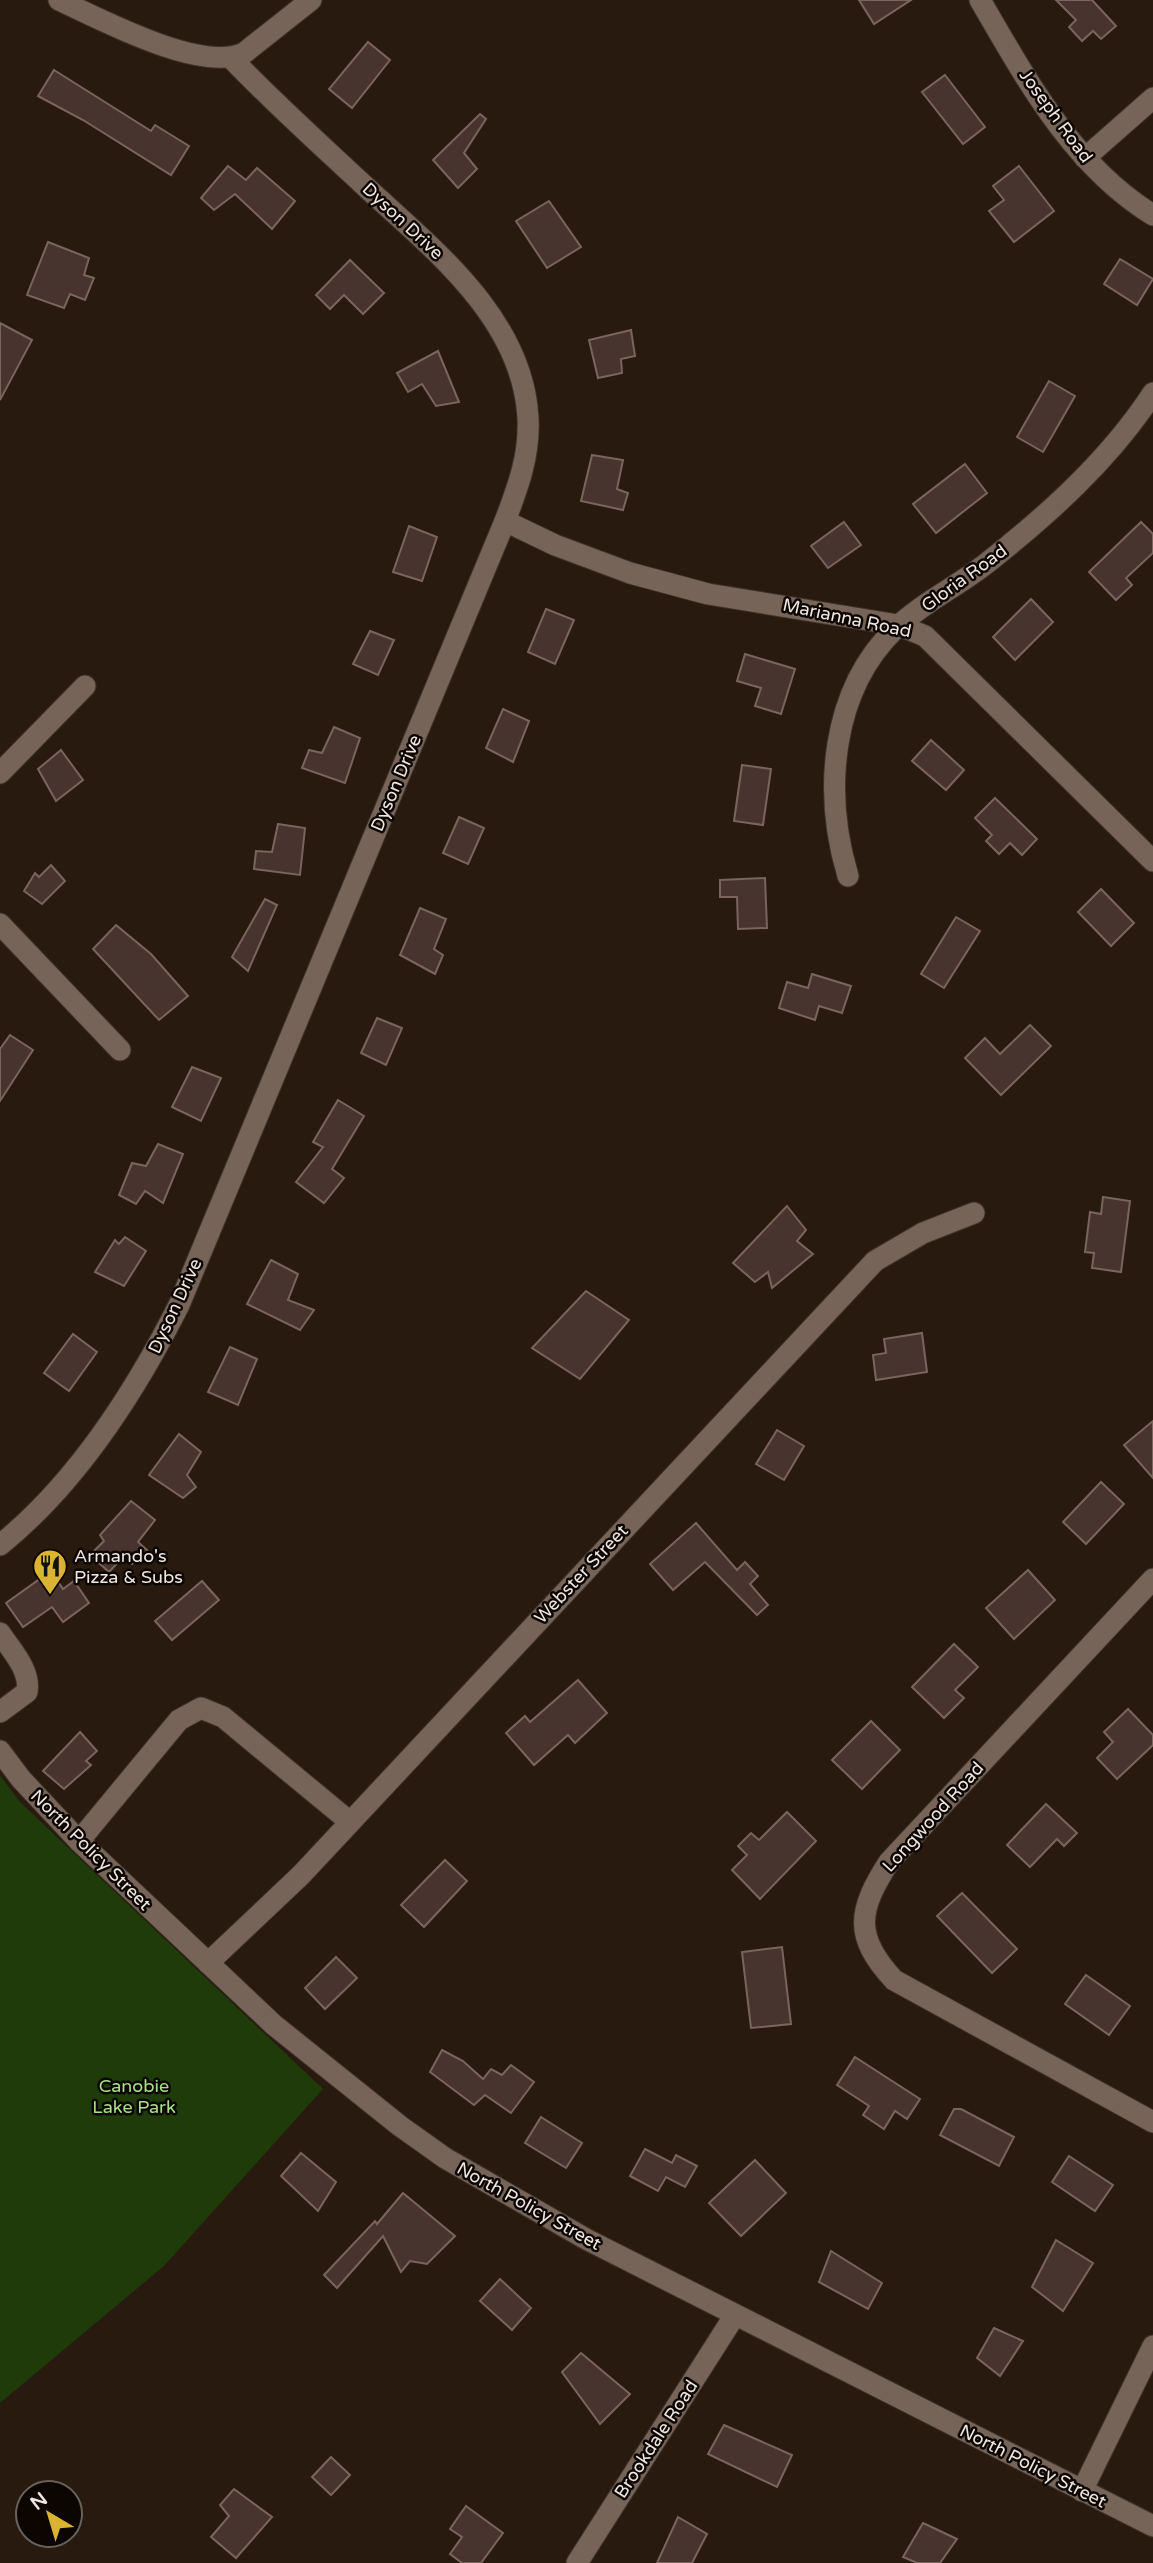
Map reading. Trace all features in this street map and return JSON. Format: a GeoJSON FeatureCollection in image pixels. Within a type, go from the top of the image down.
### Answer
{"type":"FeatureCollection","features":[{"type":"Feature","properties":{"kind":"street"},"geometry":{"type":"LineString","coordinates":[[59,0],[176,50],[215,60],[232,59],[266,38],[311,0]]}},
{"type":"Feature","properties":{"kind":"street","name":"Joseph Road"},"geometry":{"type":"LineString","coordinates":[[980,0],[1020,68],[1085,158],[1111,185],[1153,215]]}},
{"type":"Feature","properties":{"kind":"street","name":"Dyson Drive"},"geometry":{"type":"LineString","coordinates":[[0,1545],[45,1503],[122,1405],[179,1305],[505,521],[527,452],[528,416],[521,380],[491,316],[448,263],[232,59]]}},
{"type":"Feature","properties":{"kind":"street"},"geometry":{"type":"LineString","coordinates":[[1085,158],[1153,97]]}},
{"type":"Feature","properties":{"kind":"street","name":"Gloria Road"},"geometry":{"type":"LineString","coordinates":[[848,876],[841,851],[832,793],[843,725],[862,671],[880,644],[898,625],[985,565],[1047,513],[1105,455],[1153,393]]}},
{"type":"Feature","properties":{"kind":"street","name":"Marianna Road"},"geometry":{"type":"LineString","coordinates":[[505,521],[555,545],[630,573],[708,594],[898,625],[925,636],[1152,859]]}},
{"type":"Feature","properties":{"kind":"street"},"geometry":{"type":"LineString","coordinates":[[0,773],[85,686]]}},
{"type":"Feature","properties":{"kind":"street"},"geometry":{"type":"LineString","coordinates":[[0,924],[120,1050]]}},
{"type":"Feature","properties":{"kind":"street","name":"Webster Street"},"geometry":{"type":"LineString","coordinates":[[208,1963],[268,1908],[350,1822],[875,1261],[923,1233],[974,1213]]}},
{"type":"Feature","properties":{"kind":"street","name":"Longwood Road"},"geometry":{"type":"LineString","coordinates":[[1148,2112],[894,1980],[876,1960],[864,1936],[863,1909],[889,1862],[1153,1578]]}},
{"type":"Feature","properties":{"kind":"street"},"geometry":{"type":"LineString","coordinates":[[0,1633],[24,1669],[29,1683],[27,1692],[0,1712]]}},
{"type":"Feature","properties":{"kind":"street"},"geometry":{"type":"LineString","coordinates":[[79,1841],[179,1720],[201,1708],[223,1717],[350,1822]]}},
{"type":"Feature","properties":{"kind":"street","name":"North Policy Street"},"geometry":{"type":"LineString","coordinates":[[0,1752],[39,1800],[79,1841],[274,2025],[400,2126],[445,2158],[539,2214],[1153,2526]]}},
{"type":"Feature","properties":{"kind":"street","name":"Brookdale Road"},"geometry":{"type":"LineString","coordinates":[[577,2563],[735,2315]]}},
{"type":"Feature","properties":{"kind":"street"},"geometry":{"type":"LineString","coordinates":[[1082,2491],[1153,2346]]}},
{"type":"Feature","properties":{"kind":"green space","name":"Canobie Lake Park"},"geometry":{"type":"Polygon","coordinates":[[[0,1775],[20,1802],[323,2089],[164,2266],[0,2403],[0,1775]]]}},
{"type":"Feature","properties":{"kind":"building"},"geometry":{"type":"Polygon","coordinates":[[[859,0],[911,0],[874,24],[859,0]]]}},
{"type":"Feature","properties":{"kind":"building"},"geometry":{"type":"Polygon","coordinates":[[[1056,0],[1092,0],[1116,26],[1101,39],[1093,31],[1082,41],[1069,27],[1076,20],[1056,0]]]}},
{"type":"Feature","properties":{"kind":"building"},"geometry":{"type":"Polygon","coordinates":[[[368,42],[390,60],[352,108],[329,89],[368,42]]]}},
{"type":"Feature","properties":{"kind":"building"},"geometry":{"type":"Polygon","coordinates":[[[54,70],[151,131],[155,125],[189,146],[171,175],[83,120],[38,96],[54,70]]]}},
{"type":"Feature","properties":{"kind":"building"},"geometry":{"type":"Polygon","coordinates":[[[945,75],[985,127],[963,144],[922,92],[945,75]]]}},
{"type":"Feature","properties":{"kind":"building"},"geometry":{"type":"Polygon","coordinates":[[[480,114],[486,119],[464,153],[477,169],[458,188],[433,160],[480,114]]]}},
{"type":"Feature","properties":{"kind":"building"},"geometry":{"type":"Polygon","coordinates":[[[228,166],[246,180],[257,168],[295,201],[272,229],[235,194],[214,210],[201,198],[228,166]]]}},
{"type":"Feature","properties":{"kind":"building"},"geometry":{"type":"Polygon","coordinates":[[[1019,166],[1054,211],[1014,242],[989,211],[1004,200],[993,186],[1019,166]]]}},
{"type":"Feature","properties":{"kind":"building"},"geometry":{"type":"Polygon","coordinates":[[[549,201],[581,247],[547,268],[516,221],[549,201]]]}},
{"type":"Feature","properties":{"kind":"building"},"geometry":{"type":"Polygon","coordinates":[[[48,242],[89,258],[84,275],[94,278],[85,300],[70,294],[64,308],[27,295],[48,242]]]}},
{"type":"Feature","properties":{"kind":"building"},"geometry":{"type":"Polygon","coordinates":[[[1120,259],[1153,279],[1137,305],[1104,284],[1120,259]]]}},
{"type":"Feature","properties":{"kind":"building"},"geometry":{"type":"Polygon","coordinates":[[[350,260],[384,293],[363,314],[344,295],[330,309],[316,295],[350,260]]]}},
{"type":"Feature","properties":{"kind":"building"},"geometry":{"type":"Polygon","coordinates":[[[0,323],[32,340],[0,400],[0,323]]]}},
{"type":"Feature","properties":{"kind":"building"},"geometry":{"type":"Polygon","coordinates":[[[631,330],[635,356],[621,359],[622,373],[598,378],[589,340],[631,330]]]}},
{"type":"Feature","properties":{"kind":"building"},"geometry":{"type":"Polygon","coordinates":[[[438,351],[459,402],[436,406],[422,384],[408,392],[397,373],[438,351]]]}},
{"type":"Feature","properties":{"kind":"building"},"geometry":{"type":"Polygon","coordinates":[[[1049,381],[1075,396],[1043,452],[1017,437],[1049,381]]]}},
{"type":"Feature","properties":{"kind":"building"},"geometry":{"type":"Polygon","coordinates":[[[592,455],[623,460],[617,489],[628,493],[623,510],[581,501],[592,455]]]}},
{"type":"Feature","properties":{"kind":"building"},"geometry":{"type":"Polygon","coordinates":[[[965,464],[987,493],[936,533],[913,504],[965,464]]]}},
{"type":"Feature","properties":{"kind":"building"},"geometry":{"type":"Polygon","coordinates":[[[844,522],[861,545],[828,568],[811,546],[844,522]]]}},
{"type":"Feature","properties":{"kind":"building"},"geometry":{"type":"Polygon","coordinates":[[[1141,522],[1153,534],[1153,553],[1126,578],[1132,585],[1116,600],[1089,572],[1141,522]]]}},
{"type":"Feature","properties":{"kind":"building"},"geometry":{"type":"Polygon","coordinates":[[[409,526],[437,537],[422,581],[393,572],[409,526]]]}},
{"type":"Feature","properties":{"kind":"building"},"geometry":{"type":"Polygon","coordinates":[[[1031,599],[1053,622],[1015,660],[993,637],[1031,599]]]}},
{"type":"Feature","properties":{"kind":"building"},"geometry":{"type":"Polygon","coordinates":[[[546,609],[574,620],[555,664],[528,652],[546,609]]]}},
{"type":"Feature","properties":{"kind":"building"},"geometry":{"type":"Polygon","coordinates":[[[370,631],[394,640],[378,675],[353,664],[370,631]]]}},
{"type":"Feature","properties":{"kind":"building"},"geometry":{"type":"Polygon","coordinates":[[[745,654],[795,669],[781,714],[755,706],[761,688],[737,681],[745,654]]]}},
{"type":"Feature","properties":{"kind":"building"},"geometry":{"type":"Polygon","coordinates":[[[503,709],[529,721],[513,762],[486,748],[503,709]]]}},
{"type":"Feature","properties":{"kind":"building"},"geometry":{"type":"Polygon","coordinates":[[[334,727],[360,738],[345,783],[302,768],[309,750],[322,753],[334,727]]]}},
{"type":"Feature","properties":{"kind":"building"},"geometry":{"type":"Polygon","coordinates":[[[931,740],[964,770],[946,790],[912,761],[931,740]]]}},
{"type":"Feature","properties":{"kind":"building"},"geometry":{"type":"Polygon","coordinates":[[[61,750],[83,780],[56,801],[38,769],[61,750]]]}},
{"type":"Feature","properties":{"kind":"building"},"geometry":{"type":"Polygon","coordinates":[[[742,765],[771,769],[763,825],[734,821],[742,765]]]}},
{"type":"Feature","properties":{"kind":"building"},"geometry":{"type":"Polygon","coordinates":[[[995,798],[1037,839],[1022,855],[1010,843],[999,854],[986,841],[992,835],[975,818],[995,798]]]}},
{"type":"Feature","properties":{"kind":"building"},"geometry":{"type":"Polygon","coordinates":[[[459,817],[484,828],[468,864],[443,853],[459,817]]]}},
{"type":"Feature","properties":{"kind":"building"},"geometry":{"type":"Polygon","coordinates":[[[278,824],[305,828],[300,875],[254,869],[256,851],[272,852],[278,824]]]}},
{"type":"Feature","properties":{"kind":"building"},"geometry":{"type":"Polygon","coordinates":[[[51,865],[65,881],[42,904],[24,891],[35,873],[39,877],[51,865]]]}},
{"type":"Feature","properties":{"kind":"building"},"geometry":{"type":"Polygon","coordinates":[[[765,878],[767,928],[738,929],[737,897],[720,897],[720,880],[765,878]]]}},
{"type":"Feature","properties":{"kind":"building"},"geometry":{"type":"Polygon","coordinates":[[[1101,889],[1134,923],[1111,946],[1078,912],[1101,889]]]}},
{"type":"Feature","properties":{"kind":"building"},"geometry":{"type":"Polygon","coordinates":[[[265,899],[277,905],[248,971],[232,957],[265,899]]]}},
{"type":"Feature","properties":{"kind":"building"},"geometry":{"type":"Polygon","coordinates":[[[420,908],[446,919],[434,949],[443,955],[435,974],[400,955],[420,908]]]}},
{"type":"Feature","properties":{"kind":"building"},"geometry":{"type":"Polygon","coordinates":[[[956,917],[980,931],[944,988],[921,974],[956,917]]]}},
{"type":"Feature","properties":{"kind":"building"},"geometry":{"type":"Polygon","coordinates":[[[116,925],[151,954],[188,996],[159,1020],[93,949],[116,925]]]}},
{"type":"Feature","properties":{"kind":"building"},"geometry":{"type":"Polygon","coordinates":[[[812,974],[851,986],[842,1013],[819,1006],[815,1020],[779,1008],[787,982],[808,988],[812,974]]]}},
{"type":"Feature","properties":{"kind":"building"},"geometry":{"type":"Polygon","coordinates":[[[377,1018],[402,1028],[386,1065],[361,1053],[377,1018]]]}},
{"type":"Feature","properties":{"kind":"building"},"geometry":{"type":"Polygon","coordinates":[[[1030,1025],[1051,1046],[1001,1095],[965,1058],[985,1038],[1000,1054],[1030,1025]]]}},
{"type":"Feature","properties":{"kind":"building"},"geometry":{"type":"Polygon","coordinates":[[[10,1035],[33,1050],[0,1101],[0,1049],[10,1035]]]}},
{"type":"Feature","properties":{"kind":"building"},"geometry":{"type":"Polygon","coordinates":[[[192,1067],[221,1078],[201,1121],[172,1107],[192,1067]]]}},
{"type":"Feature","properties":{"kind":"building"},"geometry":{"type":"Polygon","coordinates":[[[338,1100],[364,1116],[332,1169],[344,1178],[324,1203],[296,1182],[323,1147],[313,1142],[338,1100]]]}},
{"type":"Feature","properties":{"kind":"building"},"geometry":{"type":"Polygon","coordinates":[[[158,1144],[183,1154],[163,1203],[145,1191],[136,1204],[119,1195],[132,1163],[146,1166],[158,1144]]]}},
{"type":"Feature","properties":{"kind":"building"},"geometry":{"type":"Polygon","coordinates":[[[1103,1197],[1130,1201],[1121,1272],[1092,1268],[1094,1253],[1085,1252],[1090,1212],[1101,1214],[1103,1197]]]}},
{"type":"Feature","properties":{"kind":"building"},"geometry":{"type":"Polygon","coordinates":[[[787,1206],[806,1230],[797,1241],[813,1254],[772,1288],[768,1272],[755,1282],[733,1263],[787,1206]]]}},
{"type":"Feature","properties":{"kind":"building"},"geometry":{"type":"Polygon","coordinates":[[[125,1237],[146,1251],[124,1286],[95,1272],[115,1240],[119,1244],[125,1237]]]}},
{"type":"Feature","properties":{"kind":"building"},"geometry":{"type":"Polygon","coordinates":[[[271,1260],[298,1274],[288,1300],[314,1310],[300,1330],[247,1304],[271,1260]]]}},
{"type":"Feature","properties":{"kind":"building"},"geometry":{"type":"Polygon","coordinates":[[[586,1291],[629,1320],[580,1379],[532,1348],[586,1291]]]}},
{"type":"Feature","properties":{"kind":"building"},"geometry":{"type":"Polygon","coordinates":[[[922,1333],[927,1372],[876,1380],[873,1355],[886,1353],[884,1339],[922,1333]]]}},
{"type":"Feature","properties":{"kind":"building"},"geometry":{"type":"Polygon","coordinates":[[[73,1334],[97,1352],[69,1391],[44,1373],[73,1334]]]}},
{"type":"Feature","properties":{"kind":"building"},"geometry":{"type":"Polygon","coordinates":[[[230,1347],[257,1359],[238,1405],[208,1392],[230,1347]]]}},
{"type":"Feature","properties":{"kind":"building"},"geometry":{"type":"Polygon","coordinates":[[[1153,1421],[1153,1478],[1124,1445],[1153,1421]]]}},
{"type":"Feature","properties":{"kind":"building"},"geometry":{"type":"Polygon","coordinates":[[[777,1430],[804,1446],[784,1480],[756,1464],[777,1430]]]}},
{"type":"Feature","properties":{"kind":"building"},"geometry":{"type":"Polygon","coordinates":[[[179,1434],[201,1452],[187,1475],[196,1487],[183,1498],[149,1475],[179,1434]]]}},
{"type":"Feature","properties":{"kind":"building"},"geometry":{"type":"Polygon","coordinates":[[[1101,1482],[1124,1504],[1086,1544],[1063,1522],[1101,1482]]]}},
{"type":"Feature","properties":{"kind":"building"},"geometry":{"type":"Polygon","coordinates":[[[131,1501],[155,1520],[138,1542],[148,1551],[132,1564],[123,1557],[109,1572],[90,1555],[104,1541],[100,1535],[131,1501]]]}},
{"type":"Feature","properties":{"kind":"building"},"geometry":{"type":"Polygon","coordinates":[[[696,1523],[737,1570],[745,1562],[758,1576],[750,1584],[768,1605],[757,1615],[705,1562],[673,1590],[650,1564],[696,1523]]]}},
{"type":"Feature","properties":{"kind":"building"},"geometry":{"type":"Polygon","coordinates":[[[1028,1570],[1055,1600],[1014,1639],[986,1608],[1028,1570]]]}},
{"type":"Feature","properties":{"kind":"building","name":"Armando's Pizza & Subs"},"geometry":{"type":"Polygon","coordinates":[[[51,1571],[63,1589],[74,1581],[89,1603],[63,1622],[52,1607],[23,1627],[6,1603],[51,1571]]]}},
{"type":"Feature","properties":{"kind":"building"},"geometry":{"type":"Polygon","coordinates":[[[202,1581],[219,1600],[172,1640],[155,1621],[202,1581]]]}},
{"type":"Feature","properties":{"kind":"building"},"geometry":{"type":"Polygon","coordinates":[[[954,1644],[978,1667],[955,1690],[964,1698],[944,1718],[912,1687],[954,1644]]]}},
{"type":"Feature","properties":{"kind":"building"},"geometry":{"type":"Polygon","coordinates":[[[578,1680],[607,1713],[575,1743],[568,1735],[534,1765],[506,1733],[525,1716],[530,1722],[578,1680]]]}},
{"type":"Feature","properties":{"kind":"building"},"geometry":{"type":"Polygon","coordinates":[[[1128,1709],[1153,1735],[1153,1745],[1117,1779],[1097,1758],[1113,1742],[1104,1732],[1128,1709]]]}},
{"type":"Feature","properties":{"kind":"building"},"geometry":{"type":"Polygon","coordinates":[[[871,1721],[900,1750],[862,1789],[832,1760],[871,1721]]]}},
{"type":"Feature","properties":{"kind":"building"},"geometry":{"type":"Polygon","coordinates":[[[80,1732],[97,1751],[86,1761],[91,1765],[64,1789],[43,1771],[80,1732]]]}},
{"type":"Feature","properties":{"kind":"building"},"geometry":{"type":"Polygon","coordinates":[[[1046,1804],[1077,1833],[1064,1846],[1057,1839],[1030,1867],[1007,1845],[1046,1804]]]}},
{"type":"Feature","properties":{"kind":"building"},"geometry":{"type":"Polygon","coordinates":[[[787,1812],[816,1841],[760,1899],[732,1870],[747,1855],[738,1846],[751,1833],[759,1840],[787,1812]]]}},
{"type":"Feature","properties":{"kind":"building"},"geometry":{"type":"Polygon","coordinates":[[[445,1860],[467,1881],[424,1927],[401,1905],[445,1860]]]}},
{"type":"Feature","properties":{"kind":"building"},"geometry":{"type":"Polygon","coordinates":[[[962,1893],[1017,1949],[992,1973],[937,1916],[962,1893]]]}},
{"type":"Feature","properties":{"kind":"building"},"geometry":{"type":"Polygon","coordinates":[[[782,1947],[791,2024],[751,2028],[742,1952],[782,1947]]]}},
{"type":"Feature","properties":{"kind":"building"},"geometry":{"type":"Polygon","coordinates":[[[336,1957],[357,1978],[325,2009],[305,1988],[336,1957]]]}},
{"type":"Feature","properties":{"kind":"building"},"geometry":{"type":"Polygon","coordinates":[[[1086,1975],[1130,2006],[1109,2035],[1065,2004],[1086,1975]]]}},
{"type":"Feature","properties":{"kind":"building"},"geometry":{"type":"Polygon","coordinates":[[[442,2050],[463,2061],[483,2079],[491,2069],[502,2075],[511,2065],[534,2082],[511,2113],[485,2095],[474,2105],[430,2072],[442,2050]]]}},
{"type":"Feature","properties":{"kind":"building"},"geometry":{"type":"Polygon","coordinates":[[[855,2057],[920,2099],[907,2119],[895,2111],[884,2129],[863,2115],[869,2106],[837,2085],[855,2057]]]}},
{"type":"Feature","properties":{"kind":"building"},"geometry":{"type":"Polygon","coordinates":[[[954,2109],[961,2109],[1014,2137],[999,2166],[940,2135],[954,2109]]]}},
{"type":"Feature","properties":{"kind":"building"},"geometry":{"type":"Polygon","coordinates":[[[541,2117],[582,2143],[566,2168],[525,2143],[541,2117]]]}},
{"type":"Feature","properties":{"kind":"building"},"geometry":{"type":"Polygon","coordinates":[[[645,2149],[672,2163],[676,2155],[697,2166],[685,2187],[666,2177],[658,2191],[630,2176],[645,2149]]]}},
{"type":"Feature","properties":{"kind":"building"},"geometry":{"type":"Polygon","coordinates":[[[301,2153],[336,2182],[318,2211],[281,2176],[301,2153]]]}},
{"type":"Feature","properties":{"kind":"building"},"geometry":{"type":"Polygon","coordinates":[[[1069,2156],[1113,2185],[1095,2211],[1052,2182],[1069,2156]]]}},
{"type":"Feature","properties":{"kind":"building"},"geometry":{"type":"Polygon","coordinates":[[[755,2160],[786,2193],[741,2236],[709,2203],[755,2160]]]}},
{"type":"Feature","properties":{"kind":"building"},"geometry":{"type":"Polygon","coordinates":[[[403,2193],[455,2236],[427,2264],[410,2261],[401,2272],[383,2236],[337,2288],[324,2275],[375,2221],[377,2224],[403,2193]]]}},
{"type":"Feature","properties":{"kind":"building"},"geometry":{"type":"Polygon","coordinates":[[[1056,2240],[1093,2263],[1063,2311],[1032,2287],[1056,2240]]]}},
{"type":"Feature","properties":{"kind":"building"},"geometry":{"type":"Polygon","coordinates":[[[831,2251],[882,2283],[868,2309],[819,2282],[831,2251]]]}},
{"type":"Feature","properties":{"kind":"building"},"geometry":{"type":"Polygon","coordinates":[[[500,2279],[531,2308],[512,2330],[480,2301],[500,2279]]]}},
{"type":"Feature","properties":{"kind":"building"},"geometry":{"type":"Polygon","coordinates":[[[994,2328],[1023,2341],[1000,2376],[977,2358],[994,2328]]]}},
{"type":"Feature","properties":{"kind":"building"},"geometry":{"type":"Polygon","coordinates":[[[581,2353],[630,2394],[600,2424],[562,2372],[581,2353]]]}},
{"type":"Feature","properties":{"kind":"building"},"geometry":{"type":"Polygon","coordinates":[[[724,2425],[792,2455],[777,2487],[708,2454],[724,2425]]]}},
{"type":"Feature","properties":{"kind":"building"},"geometry":{"type":"Polygon","coordinates":[[[331,2457],[350,2475],[331,2495],[312,2477],[331,2457]]]}},
{"type":"Feature","properties":{"kind":"building"},"geometry":{"type":"Polygon","coordinates":[[[234,2489],[272,2517],[236,2558],[211,2537],[229,2516],[220,2505],[234,2489]]]}},
{"type":"Feature","properties":{"kind":"building"},"geometry":{"type":"Polygon","coordinates":[[[466,2506],[503,2533],[481,2563],[462,2563],[450,2554],[462,2537],[450,2529],[466,2506]]]}},
{"type":"Feature","properties":{"kind":"building"},"geometry":{"type":"Polygon","coordinates":[[[678,2517],[707,2534],[692,2563],[657,2563],[678,2517]]]}},
{"type":"Feature","properties":{"kind":"building"},"geometry":{"type":"Polygon","coordinates":[[[923,2523],[957,2539],[940,2563],[917,2563],[903,2557],[923,2523]]]}},
{"type":"Feature","properties":{"kind":"place","name":"Armando's Pizza & Subs"},"geometry":{"type":"Point","coordinates":[50,1596]}}]}
